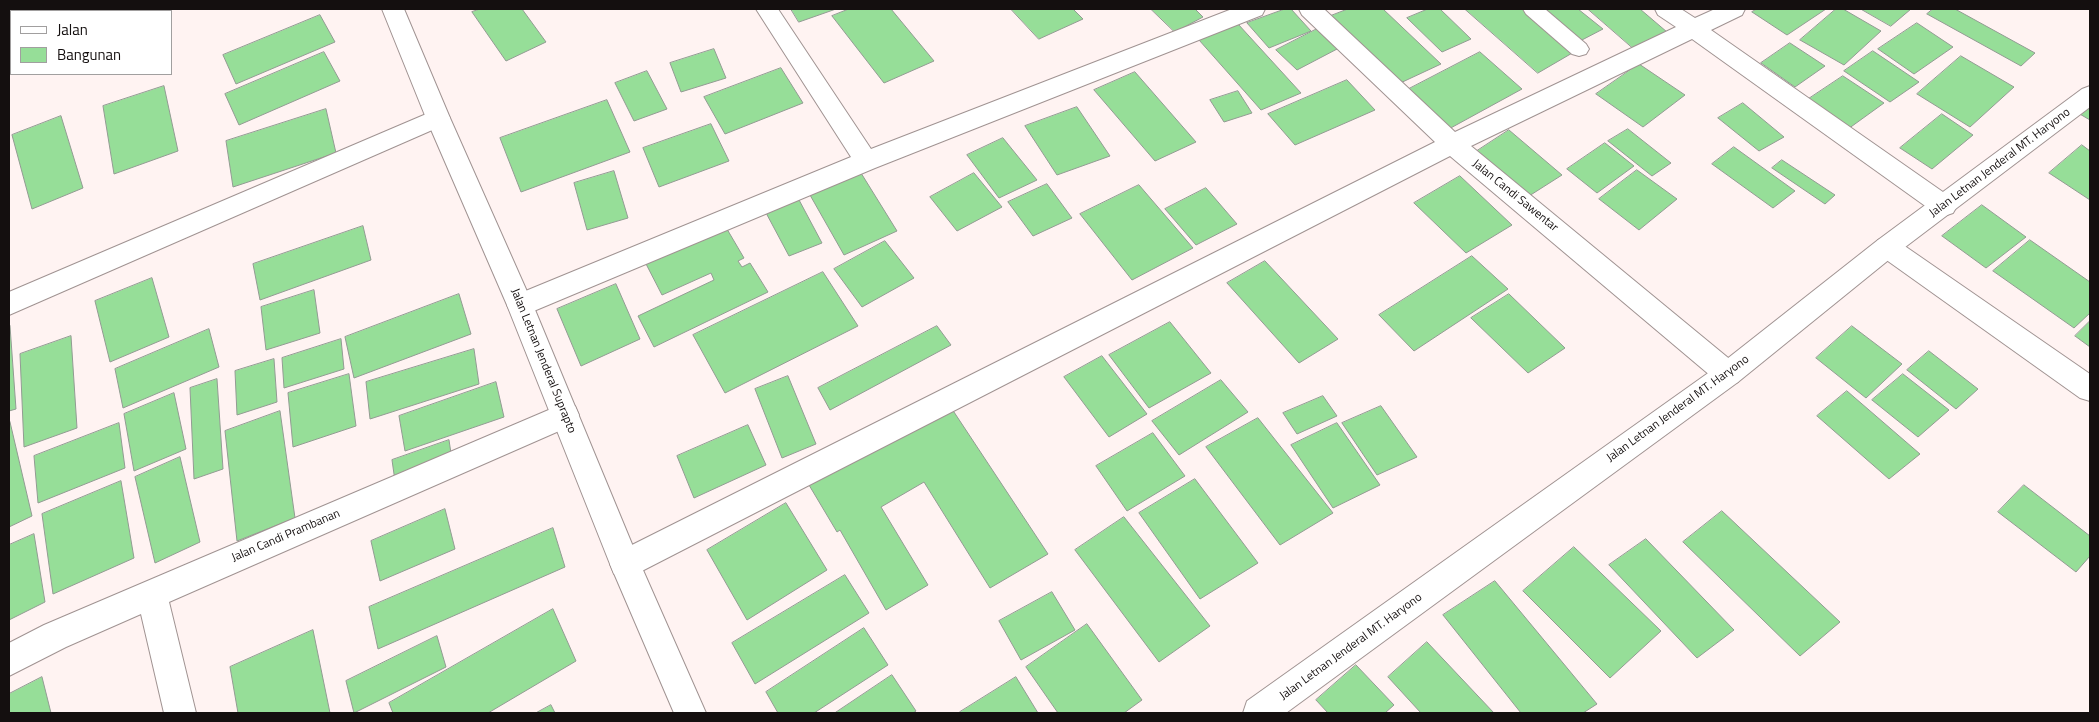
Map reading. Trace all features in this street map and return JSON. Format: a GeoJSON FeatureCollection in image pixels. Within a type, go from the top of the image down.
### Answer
{"type":"FeatureCollection","features":[{"type":"Feature","properties":{"kind":"street","name":"Jalan Letnan Jenderal Suprapto"},"geometry":{"type":"LineString","coordinates":[[393,9],[438,118],[520,305],[625,564],[690,713]]}},
{"type":"Feature","properties":{"kind":"street"},"geometry":{"type":"LineString","coordinates":[[767,9],[866,161]]}},
{"type":"Feature","properties":{"kind":"street"},"geometry":{"type":"LineString","coordinates":[[520,305],[866,161],[1254,9]]}},
{"type":"Feature","properties":{"kind":"street","name":"Jalan Candi Sawentar"},"geometry":{"type":"LineString","coordinates":[[1310,9],[1452,144],[1728,374]]}},
{"type":"Feature","properties":{"kind":"street"},"geometry":{"type":"LineString","coordinates":[[1666,9],[1944,206]]}},
{"type":"Feature","properties":{"kind":"street"},"geometry":{"type":"LineString","coordinates":[[625,564],[1452,144],[1734,9]]}},
{"type":"Feature","properties":{"kind":"street","name":"Jalan Letnan Jenderal MT. Haryono"},"geometry":{"type":"LineString","coordinates":[[1259,713],[1728,374],[1887,247],[2090,95]]}},
{"type":"Feature","properties":{"kind":"street"},"geometry":{"type":"LineString","coordinates":[[9,304],[438,118]]}},
{"type":"Feature","properties":{"kind":"street"},"geometry":{"type":"LineString","coordinates":[[1887,247],[2090,389]]}},
{"type":"Feature","properties":{"kind":"street","name":"Jalan Candi Prambanan"},"geometry":{"type":"LineString","coordinates":[[9,660],[55,636],[565,415]]}},
{"type":"Feature","properties":{"kind":"street"},"geometry":{"type":"LineString","coordinates":[[152,594],[180,713]]}},
{"type":"Feature","properties":{"kind":"lane"},"geometry":{"type":"LineString","coordinates":[[1533,9],[1579,49]]}},
{"type":"Feature","properties":{"kind":"building"},"geometry":{"type":"Polygon","coordinates":[[[480,9],[522,9],[546,42],[506,61],[472,12],[480,9]]]}},
{"type":"Feature","properties":{"kind":"building"},"geometry":{"type":"Polygon","coordinates":[[[791,9],[836,9],[799,22],[791,9]]]}},
{"type":"Feature","properties":{"kind":"building"},"geometry":{"type":"Polygon","coordinates":[[[849,9],[891,9],[934,61],[884,83],[832,16],[849,9]]]}},
{"type":"Feature","properties":{"kind":"building"},"geometry":{"type":"Polygon","coordinates":[[[1011,9],[1073,9],[1083,19],[1039,39],[1011,9]]]}},
{"type":"Feature","properties":{"kind":"building"},"geometry":{"type":"Polygon","coordinates":[[[1151,9],[1195,9],[1203,17],[1175,32],[1151,9]]]}},
{"type":"Feature","properties":{"kind":"building"},"geometry":{"type":"Polygon","coordinates":[[[1285,9],[1291,9],[1311,31],[1269,48],[1247,23],[1285,9]]]}},
{"type":"Feature","properties":{"kind":"building"},"geometry":{"type":"Polygon","coordinates":[[[1348,9],[1383,9],[1441,64],[1396,85],[1328,17],[1348,9]]]}},
{"type":"Feature","properties":{"kind":"building"},"geometry":{"type":"Polygon","coordinates":[[[1428,9],[1440,9],[1471,39],[1442,52],[1407,18],[1428,9]]]}},
{"type":"Feature","properties":{"kind":"building"},"geometry":{"type":"Polygon","coordinates":[[[1465,9],[1525,9],[1574,52],[1538,73],[1465,9]]]}},
{"type":"Feature","properties":{"kind":"building"},"geometry":{"type":"Polygon","coordinates":[[[1541,9],[1578,9],[1603,29],[1580,41],[1541,9]]]}},
{"type":"Feature","properties":{"kind":"building"},"geometry":{"type":"Polygon","coordinates":[[[1588,9],[1640,9],[1667,32],[1633,48],[1588,9]]]}},
{"type":"Feature","properties":{"kind":"building"},"geometry":{"type":"Polygon","coordinates":[[[1757,9],[1826,9],[1787,35],[1752,12],[1757,9]]]}},
{"type":"Feature","properties":{"kind":"building"},"geometry":{"type":"Polygon","coordinates":[[[1836,9],[1843,9],[1881,31],[1844,65],[1800,40],[1836,9]]]}},
{"type":"Feature","properties":{"kind":"building"},"geometry":{"type":"Polygon","coordinates":[[[1861,9],[1911,9],[1891,26],[1861,9]]]}},
{"type":"Feature","properties":{"kind":"building"},"geometry":{"type":"Polygon","coordinates":[[[1933,9],[1955,9],[2035,53],[2021,66],[1927,14],[1933,9]]]}},
{"type":"Feature","properties":{"kind":"building"},"geometry":{"type":"Polygon","coordinates":[[[320,15],[335,42],[236,84],[223,55],[320,15]]]}},
{"type":"Feature","properties":{"kind":"building"},"geometry":{"type":"Polygon","coordinates":[[[1917,23],[1953,47],[1914,74],[1878,49],[1917,23]]]}},
{"type":"Feature","properties":{"kind":"building"},"geometry":{"type":"Polygon","coordinates":[[[1238,24],[1301,93],[1261,110],[1199,40],[1238,24]]]}},
{"type":"Feature","properties":{"kind":"building"},"geometry":{"type":"Polygon","coordinates":[[[1317,29],[1339,48],[1297,70],[1276,50],[1317,29]]]}},
{"type":"Feature","properties":{"kind":"building"},"geometry":{"type":"Polygon","coordinates":[[[1790,43],[1825,66],[1795,87],[1761,63],[1790,43]]]}},
{"type":"Feature","properties":{"kind":"building"},"geometry":{"type":"Polygon","coordinates":[[[714,49],[726,78],[681,92],[670,63],[714,49]]]}},
{"type":"Feature","properties":{"kind":"building"},"geometry":{"type":"Polygon","coordinates":[[[1873,51],[1919,82],[1890,102],[1844,71],[1873,51]]]}},
{"type":"Feature","properties":{"kind":"building"},"geometry":{"type":"Polygon","coordinates":[[[324,52],[340,81],[239,125],[225,94],[324,52]]]}},
{"type":"Feature","properties":{"kind":"building"},"geometry":{"type":"Polygon","coordinates":[[[1480,52],[1522,89],[1447,130],[1405,91],[1480,52]]]}},
{"type":"Feature","properties":{"kind":"building"},"geometry":{"type":"Polygon","coordinates":[[[1961,56],[2014,87],[1970,127],[1917,94],[1961,56]]]}},
{"type":"Feature","properties":{"kind":"building"},"geometry":{"type":"Polygon","coordinates":[[[1639,64],[1685,95],[1643,127],[1596,94],[1639,64]]]}},
{"type":"Feature","properties":{"kind":"building"},"geometry":{"type":"Polygon","coordinates":[[[781,68],[803,103],[725,134],[704,97],[781,68]]]}},
{"type":"Feature","properties":{"kind":"building"},"geometry":{"type":"Polygon","coordinates":[[[647,71],[667,109],[634,121],[615,83],[647,71]]]}},
{"type":"Feature","properties":{"kind":"building"},"geometry":{"type":"Polygon","coordinates":[[[1135,72],[1196,142],[1155,161],[1094,90],[1135,72]]]}},
{"type":"Feature","properties":{"kind":"building"},"geometry":{"type":"Polygon","coordinates":[[[1843,76],[1884,103],[1848,129],[1807,100],[1843,76]]]}},
{"type":"Feature","properties":{"kind":"building"},"geometry":{"type":"Polygon","coordinates":[[[1347,80],[1375,110],[1295,145],[1268,114],[1347,80]]]}},
{"type":"Feature","properties":{"kind":"building"},"geometry":{"type":"Polygon","coordinates":[[[164,86],[178,151],[114,174],[103,106],[164,86]]]}},
{"type":"Feature","properties":{"kind":"building"},"geometry":{"type":"Polygon","coordinates":[[[1238,91],[1252,113],[1224,122],[1210,100],[1238,91]]]}},
{"type":"Feature","properties":{"kind":"building"},"geometry":{"type":"Polygon","coordinates":[[[607,100],[630,152],[521,192],[500,138],[607,100]]]}},
{"type":"Feature","properties":{"kind":"building"},"geometry":{"type":"Polygon","coordinates":[[[2090,101],[2090,120],[2078,113],[2090,101]]]}},
{"type":"Feature","properties":{"kind":"building"},"geometry":{"type":"Polygon","coordinates":[[[1743,103],[1784,137],[1759,151],[1718,118],[1743,103]]]}},
{"type":"Feature","properties":{"kind":"building"},"geometry":{"type":"Polygon","coordinates":[[[1077,107],[1110,156],[1057,175],[1025,126],[1077,107]]]}},
{"type":"Feature","properties":{"kind":"building"},"geometry":{"type":"Polygon","coordinates":[[[326,109],[336,153],[233,187],[226,141],[326,109]]]}},
{"type":"Feature","properties":{"kind":"building"},"geometry":{"type":"Polygon","coordinates":[[[1942,114],[1973,135],[1932,169],[1900,148],[1942,114]]]}},
{"type":"Feature","properties":{"kind":"building"},"geometry":{"type":"Polygon","coordinates":[[[61,116],[83,188],[32,209],[12,135],[61,116]]]}},
{"type":"Feature","properties":{"kind":"building"},"geometry":{"type":"Polygon","coordinates":[[[711,124],[729,161],[659,187],[643,148],[711,124]]]}},
{"type":"Feature","properties":{"kind":"building"},"geometry":{"type":"Polygon","coordinates":[[[1628,129],[1671,163],[1652,176],[1608,141],[1628,129]]]}},
{"type":"Feature","properties":{"kind":"building"},"geometry":{"type":"Polygon","coordinates":[[[1509,130],[1562,175],[1529,196],[1477,151],[1509,130]]]}},
{"type":"Feature","properties":{"kind":"building"},"geometry":{"type":"Polygon","coordinates":[[[1003,138],[1037,180],[999,198],[967,155],[1003,138]]]}},
{"type":"Feature","properties":{"kind":"building"},"geometry":{"type":"Polygon","coordinates":[[[1605,143],[1634,166],[1597,193],[1567,169],[1605,143]]]}},
{"type":"Feature","properties":{"kind":"building"},"geometry":{"type":"Polygon","coordinates":[[[2082,145],[2090,151],[2090,200],[2049,173],[2082,145]]]}},
{"type":"Feature","properties":{"kind":"building"},"geometry":{"type":"Polygon","coordinates":[[[1734,147],[1795,191],[1773,208],[1712,164],[1734,147]]]}},
{"type":"Feature","properties":{"kind":"building"},"geometry":{"type":"Polygon","coordinates":[[[1782,160],[1835,195],[1825,204],[1772,168],[1782,160]]]}},
{"type":"Feature","properties":{"kind":"building"},"geometry":{"type":"Polygon","coordinates":[[[1637,170],[1677,199],[1639,230],[1599,199],[1637,170]]]}},
{"type":"Feature","properties":{"kind":"building"},"geometry":{"type":"Polygon","coordinates":[[[614,171],[628,218],[587,230],[574,183],[614,171]]]}},
{"type":"Feature","properties":{"kind":"building"},"geometry":{"type":"Polygon","coordinates":[[[861,173],[897,231],[844,255],[810,195],[861,173]]]}},
{"type":"Feature","properties":{"kind":"building"},"geometry":{"type":"Polygon","coordinates":[[[974,173],[1002,207],[957,231],[930,197],[974,173]]]}},
{"type":"Feature","properties":{"kind":"building"},"geometry":{"type":"Polygon","coordinates":[[[1460,176],[1512,225],[1466,253],[1414,203],[1460,176]]]}},
{"type":"Feature","properties":{"kind":"building"},"geometry":{"type":"Polygon","coordinates":[[[1047,184],[1072,218],[1033,236],[1008,202],[1047,184]]]}},
{"type":"Feature","properties":{"kind":"building"},"geometry":{"type":"Polygon","coordinates":[[[1139,185],[1193,248],[1132,280],[1080,214],[1139,185]]]}},
{"type":"Feature","properties":{"kind":"building"},"geometry":{"type":"Polygon","coordinates":[[[1206,188],[1237,224],[1196,245],[1165,209],[1206,188]]]}},
{"type":"Feature","properties":{"kind":"building"},"geometry":{"type":"Polygon","coordinates":[[[798,198],[822,243],[789,256],[765,211],[798,198]]]}},
{"type":"Feature","properties":{"kind":"building"},"geometry":{"type":"Polygon","coordinates":[[[1982,205],[2026,237],[1986,268],[1942,236],[1982,205]]]}},
{"type":"Feature","properties":{"kind":"building"},"geometry":{"type":"Polygon","coordinates":[[[724,224],[744,258],[738,261],[742,267],[750,263],[768,292],[654,347],[638,316],[714,280],[711,273],[662,295],[644,260],[724,224]]]}},
{"type":"Feature","properties":{"kind":"building"},"geometry":{"type":"Polygon","coordinates":[[[363,226],[371,260],[260,300],[253,264],[363,226]]]}},
{"type":"Feature","properties":{"kind":"building"},"geometry":{"type":"Polygon","coordinates":[[[2030,240],[2090,282],[2090,313],[2074,328],[1993,271],[2030,240]]]}},
{"type":"Feature","properties":{"kind":"building"},"geometry":{"type":"Polygon","coordinates":[[[885,241],[914,278],[862,307],[834,269],[885,241]]]}},
{"type":"Feature","properties":{"kind":"building"},"geometry":{"type":"Polygon","coordinates":[[[1472,256],[1508,289],[1414,351],[1379,315],[1472,256]]]}},
{"type":"Feature","properties":{"kind":"building"},"geometry":{"type":"Polygon","coordinates":[[[1265,261],[1338,339],[1299,363],[1227,283],[1265,261]]]}},
{"type":"Feature","properties":{"kind":"building"},"geometry":{"type":"Polygon","coordinates":[[[823,272],[858,326],[725,393],[693,335],[823,272]]]}},
{"type":"Feature","properties":{"kind":"building"},"geometry":{"type":"Polygon","coordinates":[[[152,278],[169,337],[110,362],[95,301],[152,278]]]}},
{"type":"Feature","properties":{"kind":"building"},"geometry":{"type":"Polygon","coordinates":[[[616,284],[640,339],[581,366],[557,309],[616,284]]]}},
{"type":"Feature","properties":{"kind":"building"},"geometry":{"type":"Polygon","coordinates":[[[314,290],[320,333],[266,350],[261,307],[314,290]]]}},
{"type":"Feature","properties":{"kind":"building"},"geometry":{"type":"Polygon","coordinates":[[[459,294],[471,334],[354,378],[345,337],[459,294]]]}},
{"type":"Feature","properties":{"kind":"building"},"geometry":{"type":"Polygon","coordinates":[[[1509,294],[1565,348],[1528,373],[1471,318],[1509,294]]]}},
{"type":"Feature","properties":{"kind":"building"},"geometry":{"type":"Polygon","coordinates":[[[2090,321],[2090,347],[2075,336],[2090,321]]]}},
{"type":"Feature","properties":{"kind":"building"},"geometry":{"type":"Polygon","coordinates":[[[1170,322],[1211,373],[1149,408],[1109,355],[1170,322]]]}},
{"type":"Feature","properties":{"kind":"building"},"geometry":{"type":"Polygon","coordinates":[[[937,326],[951,345],[830,410],[818,388],[937,326]]]}},
{"type":"Feature","properties":{"kind":"building"},"geometry":{"type":"Polygon","coordinates":[[[1852,326],[1902,364],[1866,398],[1816,358],[1852,326]]]}},
{"type":"Feature","properties":{"kind":"building"},"geometry":{"type":"Polygon","coordinates":[[[9,327],[16,409],[9,411],[9,327]]]}},
{"type":"Feature","properties":{"kind":"building"},"geometry":{"type":"Polygon","coordinates":[[[209,329],[219,367],[123,408],[115,369],[209,329]]]}},
{"type":"Feature","properties":{"kind":"building"},"geometry":{"type":"Polygon","coordinates":[[[71,336],[77,428],[24,447],[20,354],[71,336]]]}},
{"type":"Feature","properties":{"kind":"building"},"geometry":{"type":"Polygon","coordinates":[[[341,339],[344,369],[284,388],[282,358],[341,339]]]}},
{"type":"Feature","properties":{"kind":"building"},"geometry":{"type":"Polygon","coordinates":[[[474,349],[479,384],[370,419],[366,382],[474,349]]]}},
{"type":"Feature","properties":{"kind":"building"},"geometry":{"type":"Polygon","coordinates":[[[1929,351],[1978,389],[1956,409],[1907,370],[1929,351]]]}},
{"type":"Feature","properties":{"kind":"building"},"geometry":{"type":"Polygon","coordinates":[[[1102,356],[1147,414],[1109,437],[1064,377],[1102,356]]]}},
{"type":"Feature","properties":{"kind":"building"},"geometry":{"type":"Polygon","coordinates":[[[274,359],[277,402],[237,415],[235,371],[274,359]]]}},
{"type":"Feature","properties":{"kind":"building"},"geometry":{"type":"Polygon","coordinates":[[[349,374],[356,426],[293,447],[288,393],[349,374]]]}},
{"type":"Feature","properties":{"kind":"building"},"geometry":{"type":"Polygon","coordinates":[[[1903,374],[1949,410],[1918,437],[1872,400],[1903,374]]]}},
{"type":"Feature","properties":{"kind":"building"},"geometry":{"type":"Polygon","coordinates":[[[788,376],[816,444],[782,458],[755,389],[788,376]]]}},
{"type":"Feature","properties":{"kind":"building"},"geometry":{"type":"Polygon","coordinates":[[[217,379],[223,469],[194,479],[190,388],[217,379]]]}},
{"type":"Feature","properties":{"kind":"building"},"geometry":{"type":"Polygon","coordinates":[[[1221,380],[1248,412],[1179,455],[1152,421],[1221,380]]]}},
{"type":"Feature","properties":{"kind":"building"},"geometry":{"type":"Polygon","coordinates":[[[496,382],[504,417],[405,451],[399,416],[496,382]]]}},
{"type":"Feature","properties":{"kind":"building"},"geometry":{"type":"Polygon","coordinates":[[[1847,391],[1920,454],[1889,479],[1817,416],[1847,391]]]}},
{"type":"Feature","properties":{"kind":"building"},"geometry":{"type":"Polygon","coordinates":[[[174,393],[186,449],[134,471],[124,414],[174,393]]]}},
{"type":"Feature","properties":{"kind":"building"},"geometry":{"type":"Polygon","coordinates":[[[1323,396],[1337,416],[1297,434],[1283,413],[1323,396]]]}},
{"type":"Feature","properties":{"kind":"building"},"geometry":{"type":"Polygon","coordinates":[[[948,403],[1048,554],[990,588],[924,482],[881,507],[928,585],[886,610],[840,530],[837,532],[806,480],[948,403]]]}},
{"type":"Feature","properties":{"kind":"building"},"geometry":{"type":"Polygon","coordinates":[[[1381,406],[1417,457],[1377,475],[1342,423],[1381,406]]]}},
{"type":"Feature","properties":{"kind":"building"},"geometry":{"type":"Polygon","coordinates":[[[280,411],[295,518],[237,541],[225,431],[280,411]]]}},
{"type":"Feature","properties":{"kind":"building"},"geometry":{"type":"Polygon","coordinates":[[[1258,418],[1333,513],[1280,545],[1206,447],[1258,418]]]}},
{"type":"Feature","properties":{"kind":"building"},"geometry":{"type":"Polygon","coordinates":[[[9,423],[32,516],[9,527],[9,423]]]}},
{"type":"Feature","properties":{"kind":"building"},"geometry":{"type":"Polygon","coordinates":[[[119,423],[125,468],[38,503],[34,456],[119,423]]]}},
{"type":"Feature","properties":{"kind":"building"},"geometry":{"type":"Polygon","coordinates":[[[1337,423],[1380,485],[1333,508],[1291,445],[1337,423]]]}},
{"type":"Feature","properties":{"kind":"building"},"geometry":{"type":"Polygon","coordinates":[[[748,425],[766,465],[694,498],[677,456],[748,425]]]}},
{"type":"Feature","properties":{"kind":"building"},"geometry":{"type":"Polygon","coordinates":[[[1153,433],[1185,476],[1127,511],[1096,466],[1153,433]]]}},
{"type":"Feature","properties":{"kind":"building"},"geometry":{"type":"Polygon","coordinates":[[[449,440],[452,460],[395,481],[392,460],[449,440]]]}},
{"type":"Feature","properties":{"kind":"building"},"geometry":{"type":"Polygon","coordinates":[[[180,457],[200,542],[155,563],[135,477],[180,457]]]}},
{"type":"Feature","properties":{"kind":"building"},"geometry":{"type":"Polygon","coordinates":[[[1195,479],[1258,563],[1200,599],[1139,513],[1195,479]]]}},
{"type":"Feature","properties":{"kind":"building"},"geometry":{"type":"Polygon","coordinates":[[[121,481],[134,558],[53,594],[42,514],[121,481]]]}},
{"type":"Feature","properties":{"kind":"building"},"geometry":{"type":"Polygon","coordinates":[[[2024,485],[2090,536],[2090,556],[2076,572],[1998,512],[2024,485]]]}},
{"type":"Feature","properties":{"kind":"building"},"geometry":{"type":"Polygon","coordinates":[[[786,503],[827,570],[747,620],[707,550],[786,503]]]}},
{"type":"Feature","properties":{"kind":"building"},"geometry":{"type":"Polygon","coordinates":[[[445,509],[455,549],[380,581],[371,541],[445,509]]]}},
{"type":"Feature","properties":{"kind":"building"},"geometry":{"type":"Polygon","coordinates":[[[1722,511],[1840,622],[1800,656],[1683,542],[1722,511]]]}},
{"type":"Feature","properties":{"kind":"building"},"geometry":{"type":"Polygon","coordinates":[[[1124,517],[1210,626],[1159,662],[1075,550],[1124,517]]]}},
{"type":"Feature","properties":{"kind":"building"},"geometry":{"type":"Polygon","coordinates":[[[553,528],[565,567],[378,649],[369,607],[553,528]]]}},
{"type":"Feature","properties":{"kind":"building"},"geometry":{"type":"Polygon","coordinates":[[[34,534],[45,602],[9,620],[9,545],[34,534]]]}},
{"type":"Feature","properties":{"kind":"building"},"geometry":{"type":"Polygon","coordinates":[[[1646,539],[1734,630],[1697,658],[1609,565],[1646,539]]]}},
{"type":"Feature","properties":{"kind":"building"},"geometry":{"type":"Polygon","coordinates":[[[1574,547],[1661,631],[1610,678],[1523,591],[1574,547]]]}},
{"type":"Feature","properties":{"kind":"building"},"geometry":{"type":"Polygon","coordinates":[[[845,575],[869,613],[755,684],[732,643],[845,575]]]}},
{"type":"Feature","properties":{"kind":"building"},"geometry":{"type":"Polygon","coordinates":[[[1495,581],[1597,704],[1583,713],[1521,713],[1443,615],[1495,581]]]}},
{"type":"Feature","properties":{"kind":"building"},"geometry":{"type":"Polygon","coordinates":[[[1052,592],[1075,630],[1021,660],[999,621],[1052,592]]]}},
{"type":"Feature","properties":{"kind":"building"},"geometry":{"type":"Polygon","coordinates":[[[553,609],[576,661],[488,713],[393,713],[389,703],[553,609]]]}},
{"type":"Feature","properties":{"kind":"building"},"geometry":{"type":"Polygon","coordinates":[[[1087,624],[1142,700],[1124,713],[1058,713],[1026,667],[1087,624]]]}},
{"type":"Feature","properties":{"kind":"building"},"geometry":{"type":"Polygon","coordinates":[[[864,628],[888,665],[814,713],[778,713],[766,692],[864,628]]]}},
{"type":"Feature","properties":{"kind":"building"},"geometry":{"type":"Polygon","coordinates":[[[313,630],[330,713],[238,713],[230,667],[313,630]]]}},
{"type":"Feature","properties":{"kind":"building"},"geometry":{"type":"Polygon","coordinates":[[[437,636],[446,667],[354,713],[346,681],[437,636]]]}},
{"type":"Feature","properties":{"kind":"building"},"geometry":{"type":"Polygon","coordinates":[[[1427,642],[1494,713],[1421,713],[1388,677],[1427,642]]]}},
{"type":"Feature","properties":{"kind":"building"},"geometry":{"type":"Polygon","coordinates":[[[1356,665],[1394,705],[1385,713],[1328,713],[1316,700],[1356,665]]]}},
{"type":"Feature","properties":{"kind":"building"},"geometry":{"type":"Polygon","coordinates":[[[892,675],[916,711],[913,713],[835,713],[892,675]]]}},
{"type":"Feature","properties":{"kind":"building"},"geometry":{"type":"Polygon","coordinates":[[[42,677],[51,713],[9,713],[9,694],[42,677]]]}},
{"type":"Feature","properties":{"kind":"building"},"geometry":{"type":"Polygon","coordinates":[[[1016,677],[1038,713],[960,712],[1016,677]]]}},
{"type":"Feature","properties":{"kind":"building"},"geometry":{"type":"Polygon","coordinates":[[[551,705],[555,713],[536,713],[551,705]]]}}]}
